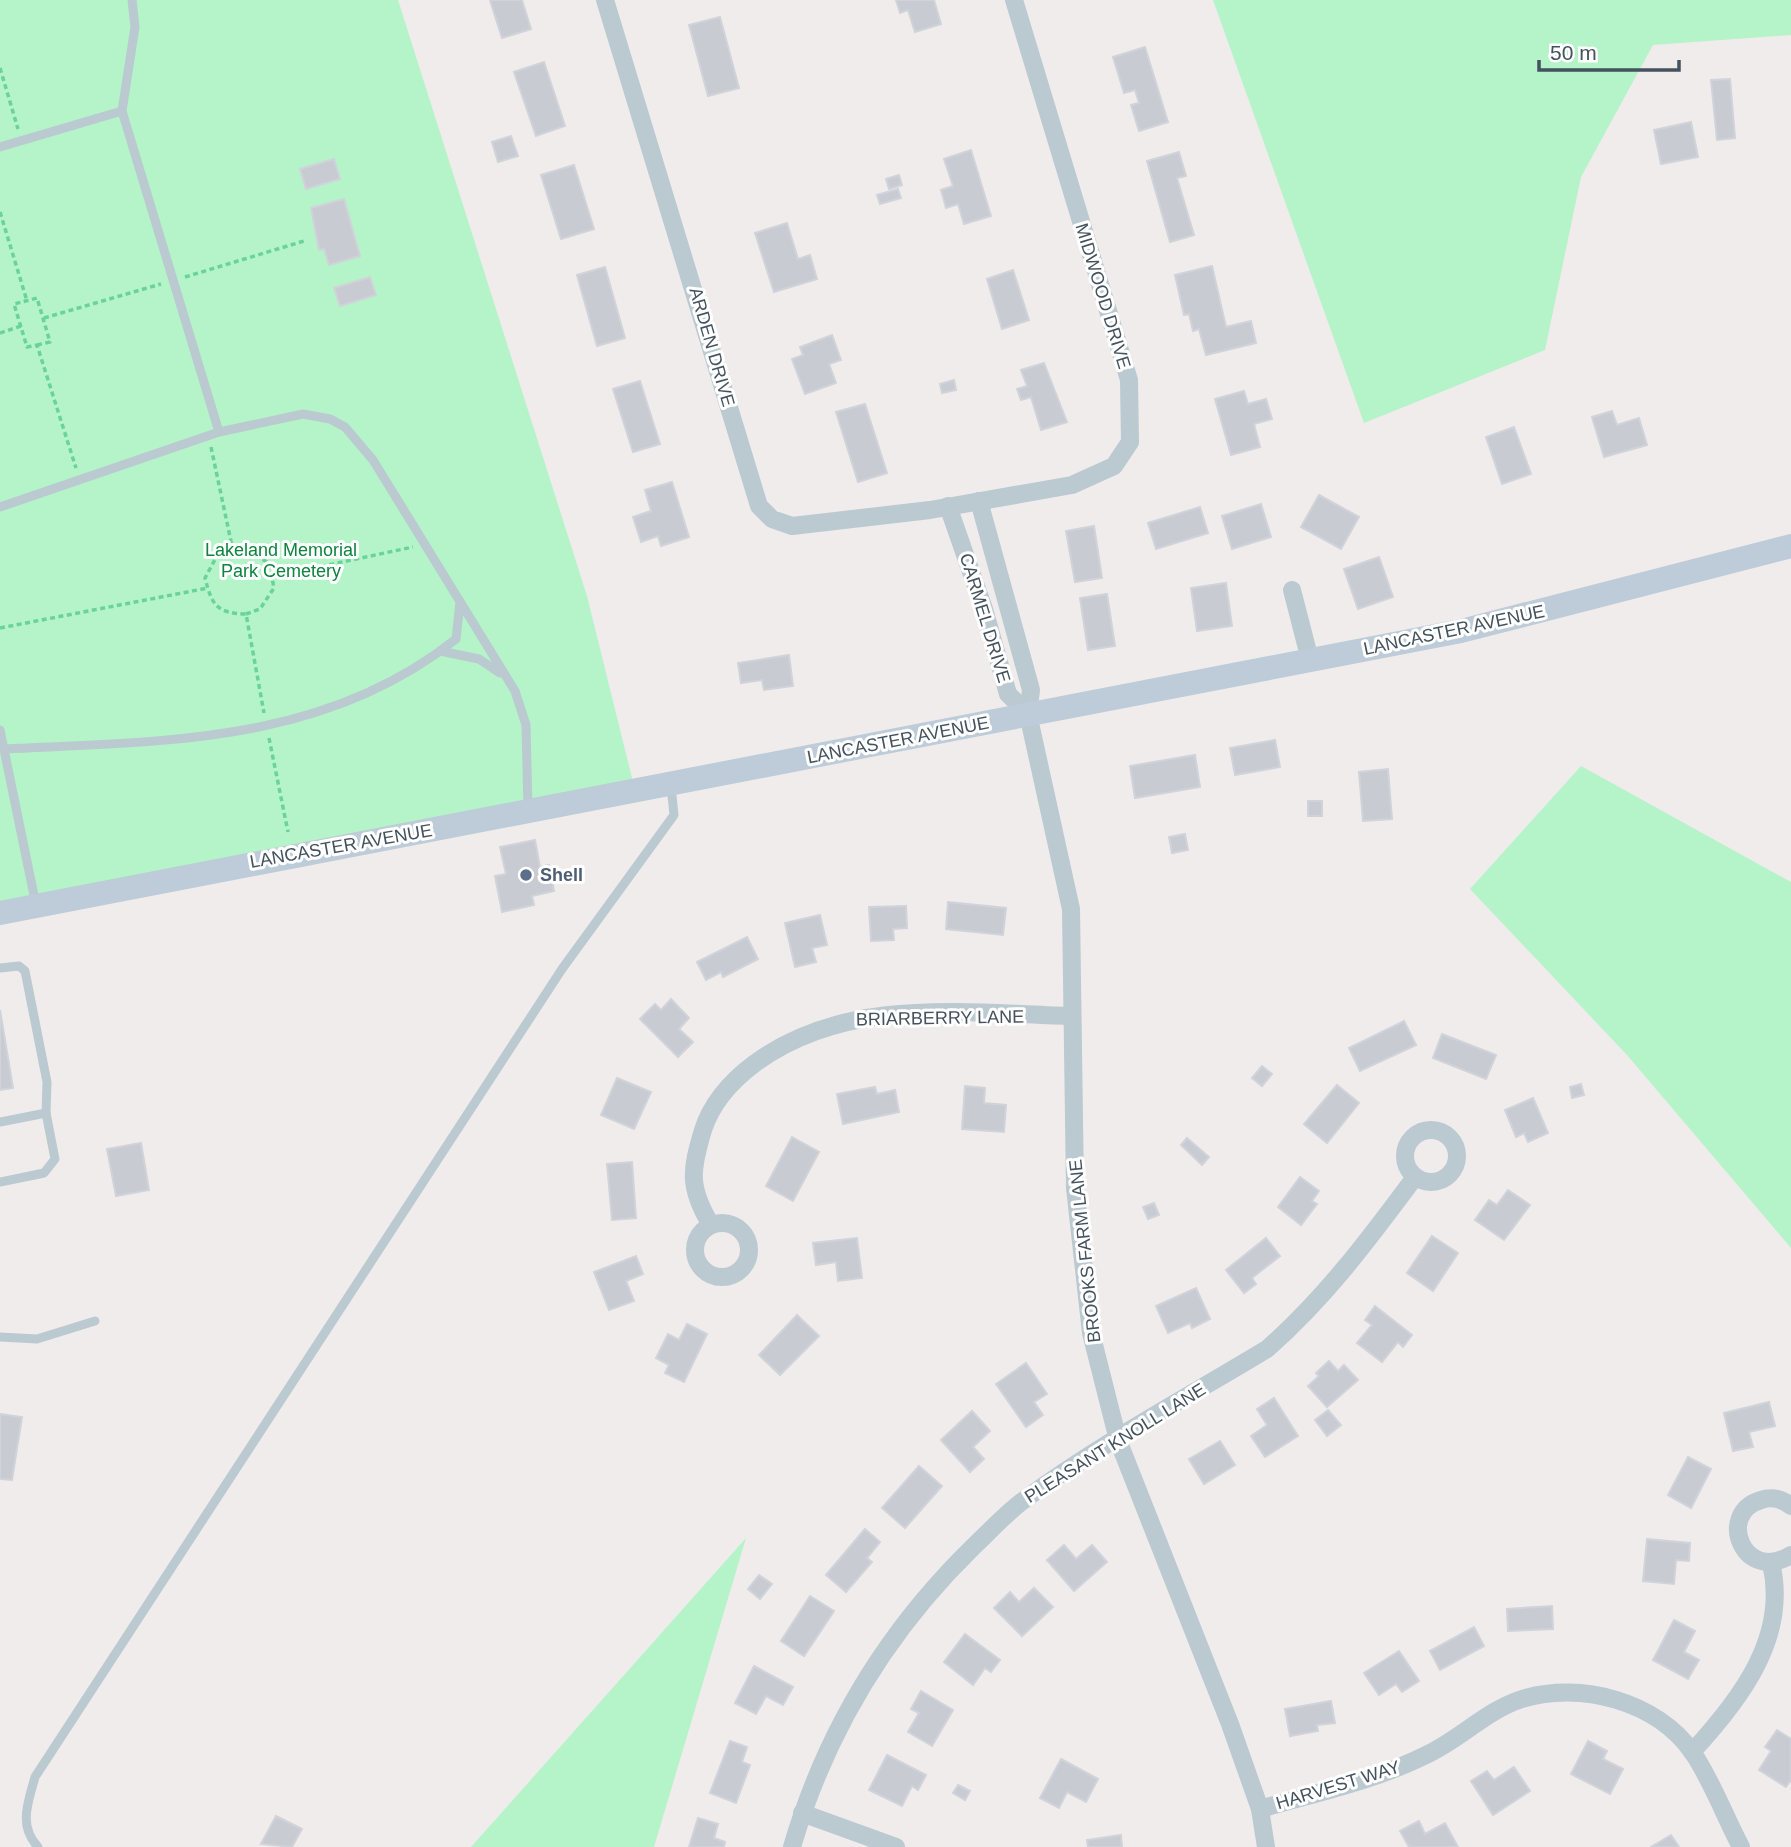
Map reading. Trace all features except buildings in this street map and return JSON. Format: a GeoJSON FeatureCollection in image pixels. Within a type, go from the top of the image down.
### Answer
{"type":"FeatureCollection","features":[{"type":"Feature","properties":{"kind":"main road","name":"LANCASTER AVENUE"},"geometry":{"type":"LineString","coordinates":[[0,913],[1461,631],[1791,546]]}},
{"type":"Feature","properties":{"kind":"street","name":"ARDEN DRIVE"},"geometry":{"type":"LineString","coordinates":[[605,0],[759,506],[772,519],[792,526],[948,506]]}},
{"type":"Feature","properties":{"kind":"street","name":"MIDWOOD DRIVE"},"geometry":{"type":"LineString","coordinates":[[948,506],[1072,485],[1114,466],[1130,442],[1129,380],[1014,0]]}},
{"type":"Feature","properties":{"kind":"street","name":"CARMEL DRIVE"},"geometry":{"type":"LineString","coordinates":[[979,501],[1031,690],[1028,714]]}},
{"type":"Feature","properties":{"kind":"street","name":"CARMEL DRIVE"},"geometry":{"type":"LineString","coordinates":[[948,506],[984,609],[1008,694],[1028,714]]}},
{"type":"Feature","properties":{"kind":"street"},"geometry":{"type":"LineString","coordinates":[[1292,590],[1310,660]]}},
{"type":"Feature","properties":{"kind":"street","name":"BROOKS FARM LANE"},"geometry":{"type":"LineString","coordinates":[[1028,714],[1071,909],[1075,1188],[1091,1333],[1118,1440],[1260,1809],[1266,1847]]}},
{"type":"Feature","properties":{"kind":"street","name":"BRIARBERRY LANE"},"geometry":{"type":"LineString","coordinates":[[711,1225],[700,1206],[692,1167],[709,1110],[735,1078],[779,1045],[825,1025],[863,1016],[959,1013],[1072,1016]]}},
{"type":"Feature","properties":{"kind":"street","name":"PLEASANT KNOLL LANE"},"geometry":{"type":"LineString","coordinates":[[792,1847],[811,1786],[842,1717],[898,1629],[933,1587],[1022,1501],[1267,1349],[1300,1320],[1353,1262],[1415,1177]]}},
{"type":"Feature","properties":{"kind":"street"},"geometry":{"type":"LineString","coordinates":[[1791,1506],[1776,1498],[1754,1502],[1740,1517],[1737,1528],[1743,1548],[1760,1561],[1771,1563],[1791,1555]]}},
{"type":"Feature","properties":{"kind":"street"},"geometry":{"type":"LineString","coordinates":[[1692,1752],[1733,1707],[1768,1645],[1776,1584],[1771,1563]]}},
{"type":"Feature","properties":{"kind":"street","name":"HARVEST WAY"},"geometry":{"type":"LineString","coordinates":[[1260,1809],[1382,1775],[1429,1754],[1520,1699],[1566,1690],[1624,1701],[1666,1726],[1692,1752],[1741,1847]]}},
{"type":"Feature","properties":{"kind":"street"},"geometry":{"type":"LineString","coordinates":[[802,1813],[896,1847]]}},
{"type":"Feature","properties":{"kind":"lane"},"geometry":{"type":"LineString","coordinates":[[132,0],[135,27],[122,111],[219,432]]}},
{"type":"Feature","properties":{"kind":"lane"},"geometry":{"type":"LineString","coordinates":[[0,147],[122,111]]}},
{"type":"Feature","properties":{"kind":"lane"},"geometry":{"type":"LineString","coordinates":[[0,507],[219,432],[303,414],[330,419],[345,427],[373,460],[515,691],[526,725],[528,810]]}},
{"type":"Feature","properties":{"kind":"lane"},"geometry":{"type":"LineString","coordinates":[[5,749],[156,741],[267,727],[346,704],[440,651],[456,639],[460,602]]}},
{"type":"Feature","properties":{"kind":"lane"},"geometry":{"type":"LineString","coordinates":[[440,651],[479,659],[505,676]]}},
{"type":"Feature","properties":{"kind":"lane"},"geometry":{"type":"LineString","coordinates":[[0,728],[36,906]]}},
{"type":"Feature","properties":{"kind":"lane"},"geometry":{"type":"LineString","coordinates":[[38,1847],[30,1838],[24,1816],[35,1777],[562,969],[674,815],[671,784]]}},
{"type":"Feature","properties":{"kind":"lane"},"geometry":{"type":"LineString","coordinates":[[0,968],[19,965],[25,971],[47,1082],[46,1113],[55,1159],[44,1173],[0,1182]]}},
{"type":"Feature","properties":{"kind":"lane"},"geometry":{"type":"LineString","coordinates":[[0,1122],[46,1113]]}},
{"type":"Feature","properties":{"kind":"lane"},"geometry":{"type":"LineString","coordinates":[[0,1338],[37,1339],[95,1321]]}},
{"type":"Feature","properties":{"kind":"path"},"geometry":{"type":"LineString","coordinates":[[0,68],[22,141]]}},
{"type":"Feature","properties":{"kind":"path"},"geometry":{"type":"LineString","coordinates":[[0,212],[27,301]]}},
{"type":"Feature","properties":{"kind":"path"},"geometry":{"type":"LineString","coordinates":[[43,318],[303,241]]}},
{"type":"Feature","properties":{"kind":"path"},"geometry":{"type":"LineString","coordinates":[[37,298],[50,342],[27,347],[14,304],[27,301],[37,298]]}},
{"type":"Feature","properties":{"kind":"path"},"geometry":{"type":"LineString","coordinates":[[0,333],[21,326]]}},
{"type":"Feature","properties":{"kind":"path"},"geometry":{"type":"LineString","coordinates":[[37,345],[79,480]]}},
{"type":"Feature","properties":{"kind":"path"},"geometry":{"type":"LineString","coordinates":[[209,436],[233,551]]}},
{"type":"Feature","properties":{"kind":"path"},"geometry":{"type":"LineString","coordinates":[[271,577],[424,544]]}},
{"type":"Feature","properties":{"kind":"path"},"geometry":{"type":"LineString","coordinates":[[243,549],[269,564],[274,588],[260,608],[246,614],[227,613],[212,602],[205,578],[218,554],[233,551],[243,549]]}},
{"type":"Feature","properties":{"kind":"path"},"geometry":{"type":"LineString","coordinates":[[0,628],[208,588]]}},
{"type":"Feature","properties":{"kind":"path"},"geometry":{"type":"LineString","coordinates":[[246,614],[288,832]]}},
{"type":"Feature","properties":{"kind":"green space","name":"Lakeland Memorial Park Cemetery"},"geometry":{"type":"Polygon","coordinates":[[[0,0],[398,0],[587,596],[633,782],[0,904],[0,0]]]}},
{"type":"Feature","properties":{"kind":"green space"},"geometry":{"type":"Polygon","coordinates":[[[1213,0],[1791,0],[1791,35],[1653,45],[1581,177],[1545,350],[1364,423],[1213,0]]]}},
{"type":"Feature","properties":{"kind":"green space"},"geometry":{"type":"Polygon","coordinates":[[[1581,766],[1791,882],[1791,1248],[1627,1055],[1470,889],[1581,766]]]}},
{"type":"Feature","properties":{"kind":"green space"},"geometry":{"type":"Polygon","coordinates":[[[746,1538],[654,1847],[471,1847],[746,1538]]]}},
{"type":"Feature","properties":{"kind":"place","name":"Shell"},"geometry":{"type":"Point","coordinates":[526,875]}}]}
